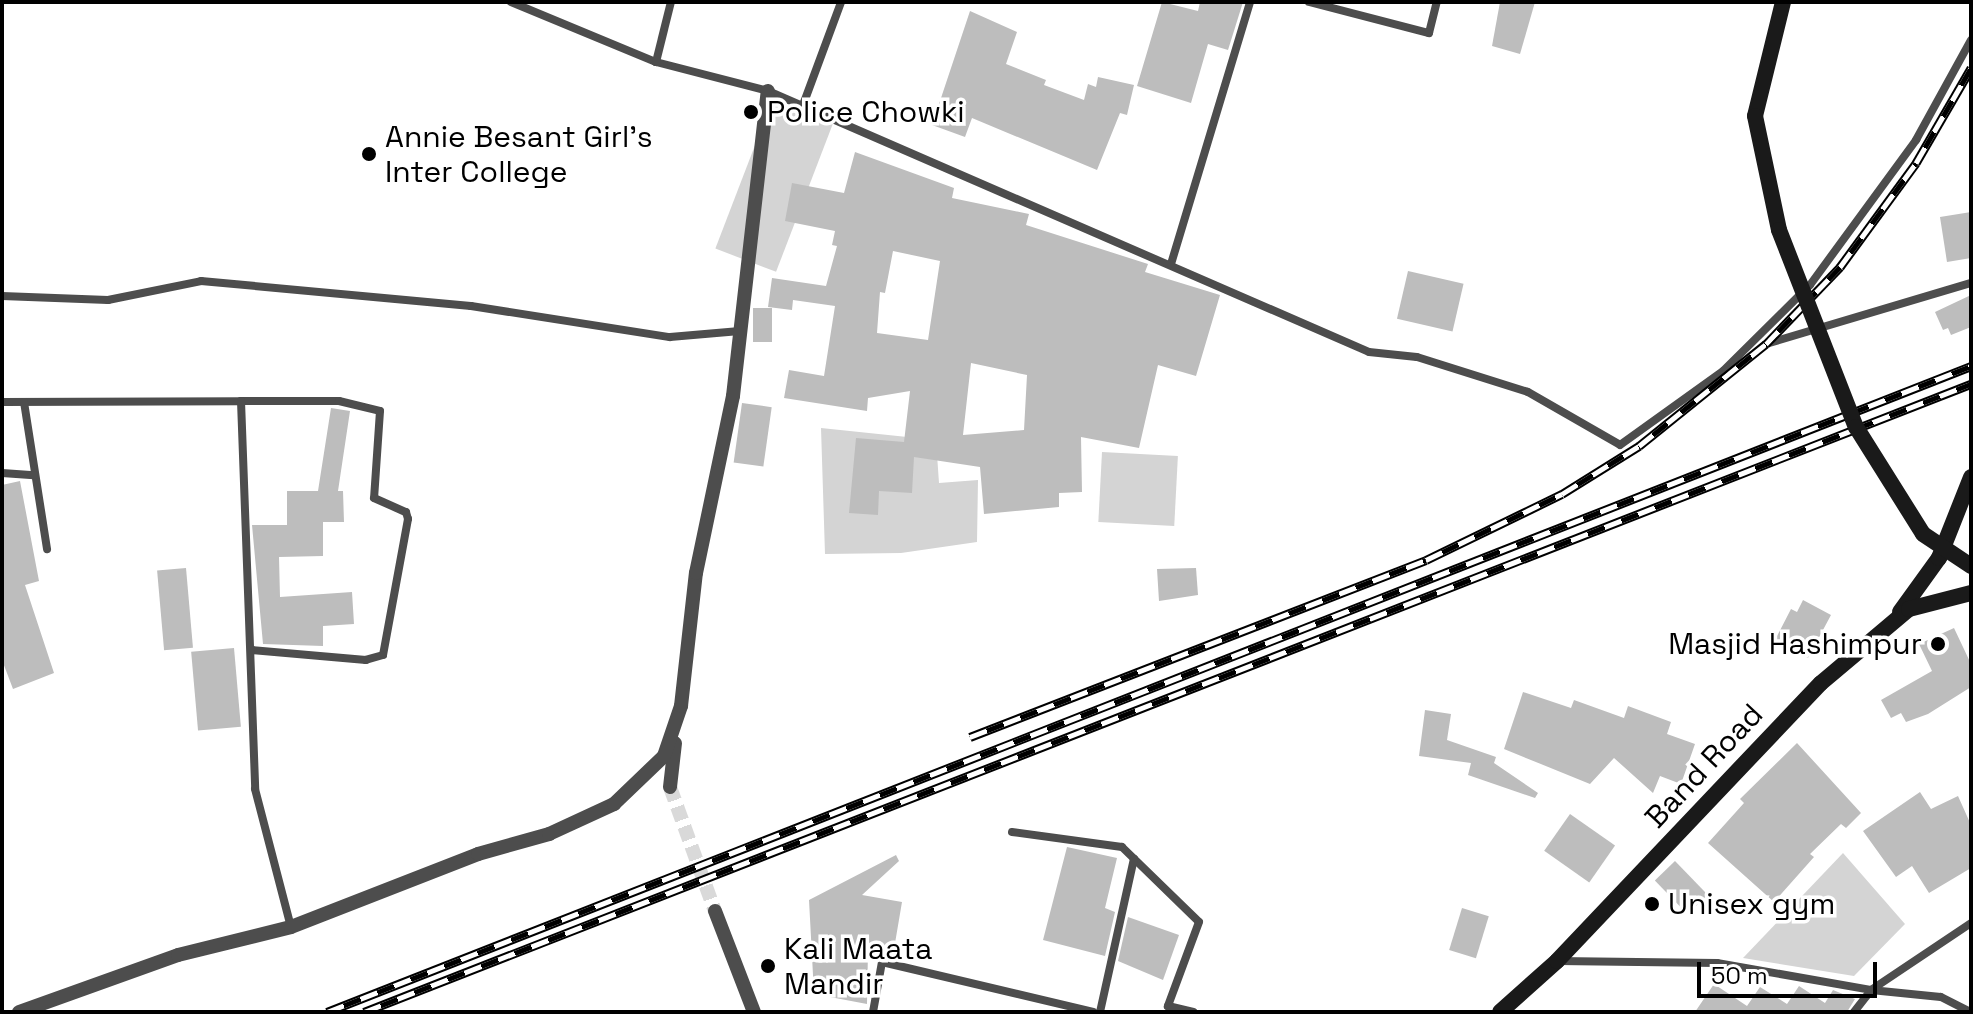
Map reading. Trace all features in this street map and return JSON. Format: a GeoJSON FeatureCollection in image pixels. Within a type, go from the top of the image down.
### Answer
{"type":"FeatureCollection","features":[{"type":"Feature","properties":{"kind":"main road"},"geometry":{"type":"LineString","coordinates":[[1783,2],[1755,116],[1779,230],[1856,427],[1923,534],[1971,566]]}},
{"type":"Feature","properties":{"kind":"main road"},"geometry":{"type":"LineString","coordinates":[[1893,622],[1939,558],[1971,477]]}},
{"type":"Feature","properties":{"kind":"main road","name":"Band Road"},"geometry":{"type":"LineString","coordinates":[[1500,1012],[1557,961],[1821,683],[1909,609],[1971,593]]}},
{"type":"Feature","properties":{"kind":"street"},"geometry":{"type":"LineString","coordinates":[[511,2],[656,62],[768,91],[803,105],[1369,352],[1417,357],[1528,392],[1620,445],[1723,371],[1810,285],[1916,140],[1971,40]]}},
{"type":"Feature","properties":{"kind":"street"},"geometry":{"type":"LineString","coordinates":[[656,62],[671,2]]}},
{"type":"Feature","properties":{"kind":"street"},"geometry":{"type":"LineString","coordinates":[[803,105],[841,2]]}},
{"type":"Feature","properties":{"kind":"street"},"geometry":{"type":"LineString","coordinates":[[1171,264],[1250,2]]}},
{"type":"Feature","properties":{"kind":"street"},"geometry":{"type":"LineString","coordinates":[[1309,2],[1429,33],[1437,2]]}},
{"type":"Feature","properties":{"kind":"street"},"geometry":{"type":"LineString","coordinates":[[670,787],[696,573],[724,452],[768,91]]}},
{"type":"Feature","properties":{"kind":"street"},"geometry":{"type":"LineString","coordinates":[[2,296],[108,300],[201,281],[471,306],[670,337],[740,331]]}},
{"type":"Feature","properties":{"kind":"street"},"geometry":{"type":"LineString","coordinates":[[1766,344],[1971,283]]}},
{"type":"Feature","properties":{"kind":"street"},"geometry":{"type":"LineString","coordinates":[[241,401],[255,789],[291,927]]}},
{"type":"Feature","properties":{"kind":"street"},"geometry":{"type":"LineString","coordinates":[[2,402],[339,401],[380,411],[373,492],[378,502],[406,512],[408,519],[383,655],[366,660],[251,650]]}},
{"type":"Feature","properties":{"kind":"street"},"geometry":{"type":"LineString","coordinates":[[24,402],[47,549]]}},
{"type":"Feature","properties":{"kind":"street"},"geometry":{"type":"LineString","coordinates":[[2,473],[34,475]]}},
{"type":"Feature","properties":{"kind":"street"},"geometry":{"type":"LineString","coordinates":[[19,1012],[178,955],[291,927],[478,854],[549,834],[614,804],[664,756],[681,706]]}},
{"type":"Feature","properties":{"kind":"street"},"geometry":{"type":"LineString","coordinates":[[1012,832],[1122,847],[1199,922],[1168,1006],[1193,1012]]}},
{"type":"Feature","properties":{"kind":"street"},"geometry":{"type":"LineString","coordinates":[[1100,1012],[1134,859]]}},
{"type":"Feature","properties":{"kind":"street"},"geometry":{"type":"LineString","coordinates":[[715,911],[754,1012]]}},
{"type":"Feature","properties":{"kind":"street"},"geometry":{"type":"LineString","coordinates":[[1854,1012],[1871,990],[1971,923]]}},
{"type":"Feature","properties":{"kind":"street"},"geometry":{"type":"LineString","coordinates":[[1557,961],[1717,963],[1871,990],[1941,997],[1971,1012]]}},
{"type":"Feature","properties":{"kind":"street"},"geometry":{"type":"LineString","coordinates":[[873,1012],[882,962],[1093,1012]]}},
{"type":"Feature","properties":{"kind":"shaded area"},"geometry":{"type":"Polygon","coordinates":[[[772,101],[833,124],[776,272],[715,249],[772,101]]]}},
{"type":"Feature","properties":{"kind":"shaded area"},"geometry":{"type":"Polygon","coordinates":[[[821,428],[936,440],[939,483],[978,480],[977,542],[901,553],[825,554],[821,428]]]}},
{"type":"Feature","properties":{"kind":"shaded area"},"geometry":{"type":"Polygon","coordinates":[[[1102,452],[1178,456],[1174,526],[1098,522],[1102,452]]]}},
{"type":"Feature","properties":{"kind":"shaded area"},"geometry":{"type":"Polygon","coordinates":[[[1843,853],[1905,924],[1854,976],[1743,958],[1843,853]]]}},
{"type":"Feature","properties":{"kind":"building"},"geometry":{"type":"Polygon","coordinates":[[[1162,2],[1198,11],[1200,2],[1243,2],[1228,50],[1208,44],[1191,103],[1137,86],[1162,2]]]}},
{"type":"Feature","properties":{"kind":"building"},"geometry":{"type":"Polygon","coordinates":[[[1500,2],[1535,2],[1520,54],[1492,46],[1500,2]]]}},
{"type":"Feature","properties":{"kind":"building"},"geometry":{"type":"Polygon","coordinates":[[[970,11],[1017,32],[1006,64],[1046,80],[1044,85],[1084,100],[1088,84],[1096,87],[1098,77],[1134,85],[1127,115],[1120,113],[1097,170],[972,118],[965,137],[932,125],[970,11]]]}},
{"type":"Feature","properties":{"kind":"building"},"geometry":{"type":"Polygon","coordinates":[[[855,152],[954,188],[952,198],[1029,214],[1026,225],[1148,264],[1145,272],[1220,295],[1196,376],[1158,365],[1139,448],[1081,437],[1082,492],[1059,493],[1059,507],[984,514],[980,467],[914,457],[912,493],[879,491],[878,515],[849,513],[856,438],[904,442],[910,391],[868,398],[867,411],[784,398],[789,370],[824,376],[835,306],[793,300],[792,310],[768,307],[772,278],[826,286],[837,246],[832,245],[835,231],[785,221],[792,183],[844,193],[855,152]],[[893,251],[885,293],[880,292],[877,333],[928,340],[940,261],[893,251]],[[971,363],[963,435],[1024,430],[1027,375],[971,363]]]}},
{"type":"Feature","properties":{"kind":"building"},"geometry":{"type":"Polygon","coordinates":[[[1971,212],[1971,258],[1947,262],[1940,217],[1971,212]]]}},
{"type":"Feature","properties":{"kind":"building"},"geometry":{"type":"Polygon","coordinates":[[[1408,271],[1464,284],[1453,332],[1397,319],[1408,271]]]}},
{"type":"Feature","properties":{"kind":"building"},"geometry":{"type":"Polygon","coordinates":[[[1971,295],[1971,327],[1951,335],[1948,328],[1943,330],[1935,312],[1971,295]]]}},
{"type":"Feature","properties":{"kind":"building"},"geometry":{"type":"Polygon","coordinates":[[[753,308],[772,308],[772,342],[753,342],[753,308]]]}},
{"type":"Feature","properties":{"kind":"building"},"geometry":{"type":"Polygon","coordinates":[[[742,403],[772,407],[763,467],[734,462],[742,403]]]}},
{"type":"Feature","properties":{"kind":"building"},"geometry":{"type":"Polygon","coordinates":[[[331,408],[350,411],[338,491],[343,491],[344,522],[323,522],[323,556],[279,557],[280,597],[352,592],[354,624],[323,626],[323,646],[263,644],[252,525],[287,525],[287,491],[318,491],[331,408]]]}},
{"type":"Feature","properties":{"kind":"building"},"geometry":{"type":"Polygon","coordinates":[[[20,481],[39,581],[25,585],[54,673],[13,689],[2,660],[2,485],[20,481]]]}},
{"type":"Feature","properties":{"kind":"building"},"geometry":{"type":"Polygon","coordinates":[[[186,568],[193,648],[164,650],[157,571],[186,568]]]}},
{"type":"Feature","properties":{"kind":"building"},"geometry":{"type":"Polygon","coordinates":[[[1196,568],[1198,595],[1159,601],[1157,569],[1196,568]]]}},
{"type":"Feature","properties":{"kind":"building"},"geometry":{"type":"Polygon","coordinates":[[[1803,600],[1831,615],[1808,658],[1775,640],[1791,609],[1797,612],[1803,600]]]}},
{"type":"Feature","properties":{"kind":"building"},"geometry":{"type":"Polygon","coordinates":[[[1954,628],[1971,664],[1971,687],[1928,714],[1906,722],[1901,713],[1891,718],[1881,700],[1932,671],[1919,644],[1954,628]]]}},
{"type":"Feature","properties":{"kind":"building"},"geometry":{"type":"Polygon","coordinates":[[[234,648],[241,727],[198,730],[191,652],[234,648]]]}},
{"type":"Feature","properties":{"kind":"building"},"geometry":{"type":"Polygon","coordinates":[[[1523,692],[1571,708],[1574,700],[1624,718],[1628,706],[1671,722],[1667,734],[1695,744],[1681,784],[1660,776],[1653,793],[1614,758],[1590,784],[1504,749],[1523,692]]]}},
{"type":"Feature","properties":{"kind":"building"},"geometry":{"type":"Polygon","coordinates":[[[1425,710],[1451,714],[1447,740],[1496,757],[1494,763],[1538,793],[1535,798],[1468,775],[1471,763],[1419,756],[1425,710]]]}},
{"type":"Feature","properties":{"kind":"building"},"geometry":{"type":"Polygon","coordinates":[[[1797,743],[1861,813],[1846,828],[1841,824],[1810,854],[1814,857],[1774,902],[1708,843],[1744,803],[1740,799],[1797,743]]]}},
{"type":"Feature","properties":{"kind":"building"},"geometry":{"type":"Polygon","coordinates":[[[1920,792],[1931,809],[1958,796],[1971,825],[1971,868],[1929,893],[1912,866],[1896,877],[1863,831],[1920,792]]]}},
{"type":"Feature","properties":{"kind":"building"},"geometry":{"type":"Polygon","coordinates":[[[1570,814],[1615,846],[1589,882],[1544,851],[1570,814]]]}},
{"type":"Feature","properties":{"kind":"building"},"geometry":{"type":"Polygon","coordinates":[[[1067,847],[1117,858],[1105,908],[1115,912],[1105,956],[1043,940],[1067,847]]]}},
{"type":"Feature","properties":{"kind":"building"},"geometry":{"type":"Polygon","coordinates":[[[896,855],[899,861],[862,895],[902,902],[893,955],[868,950],[867,1004],[814,994],[809,900],[896,855]]]}},
{"type":"Feature","properties":{"kind":"building"},"geometry":{"type":"Polygon","coordinates":[[[1675,861],[1708,895],[1688,914],[1655,880],[1675,861]]]}},
{"type":"Feature","properties":{"kind":"building"},"geometry":{"type":"Polygon","coordinates":[[[1462,908],[1489,916],[1476,958],[1449,950],[1462,908]]]}},
{"type":"Feature","properties":{"kind":"building"},"geometry":{"type":"Polygon","coordinates":[[[1128,917],[1179,935],[1163,980],[1118,961],[1128,917]]]}},
{"type":"Feature","properties":{"kind":"building"},"geometry":{"type":"Polygon","coordinates":[[[1714,984],[1747,1006],[1760,987],[1787,1004],[1799,986],[1825,1003],[1833,990],[1855,999],[1847,1012],[1695,1012],[1714,984]]]}},
{"type":"Feature","properties":{"kind":"tunnel"},"geometry":{"type":"LineString","coordinates":[[670,787],[715,911]]}},
{"type":"Feature","properties":{"kind":"railway"},"geometry":{"type":"LineString","coordinates":[[970,737],[1426,560],[1562,494],[1639,446],[1766,344],[1840,267],[1916,163],[1971,68]]}},
{"type":"Feature","properties":{"kind":"railway"},"geometry":{"type":"LineString","coordinates":[[327,1012],[1971,366]]}},
{"type":"Feature","properties":{"kind":"railway"},"geometry":{"type":"LineString","coordinates":[[364,1012],[1971,384]]}},
{"type":"Feature","properties":{"kind":"place","name":"Police Chowki"},"geometry":{"type":"Point","coordinates":[751,112]}},
{"type":"Feature","properties":{"kind":"place","name":"Annie Besant Girl's Inter College"},"geometry":{"type":"Point","coordinates":[369,154]}},
{"type":"Feature","properties":{"kind":"place","name":"Masjid Hashimpur"},"geometry":{"type":"Point","coordinates":[1938,644]}},
{"type":"Feature","properties":{"kind":"place","name":"Unisex gym"},"geometry":{"type":"Point","coordinates":[1652,904]}},
{"type":"Feature","properties":{"kind":"place","name":"Kali Maata Mandir"},"geometry":{"type":"Point","coordinates":[768,966]}}]}
